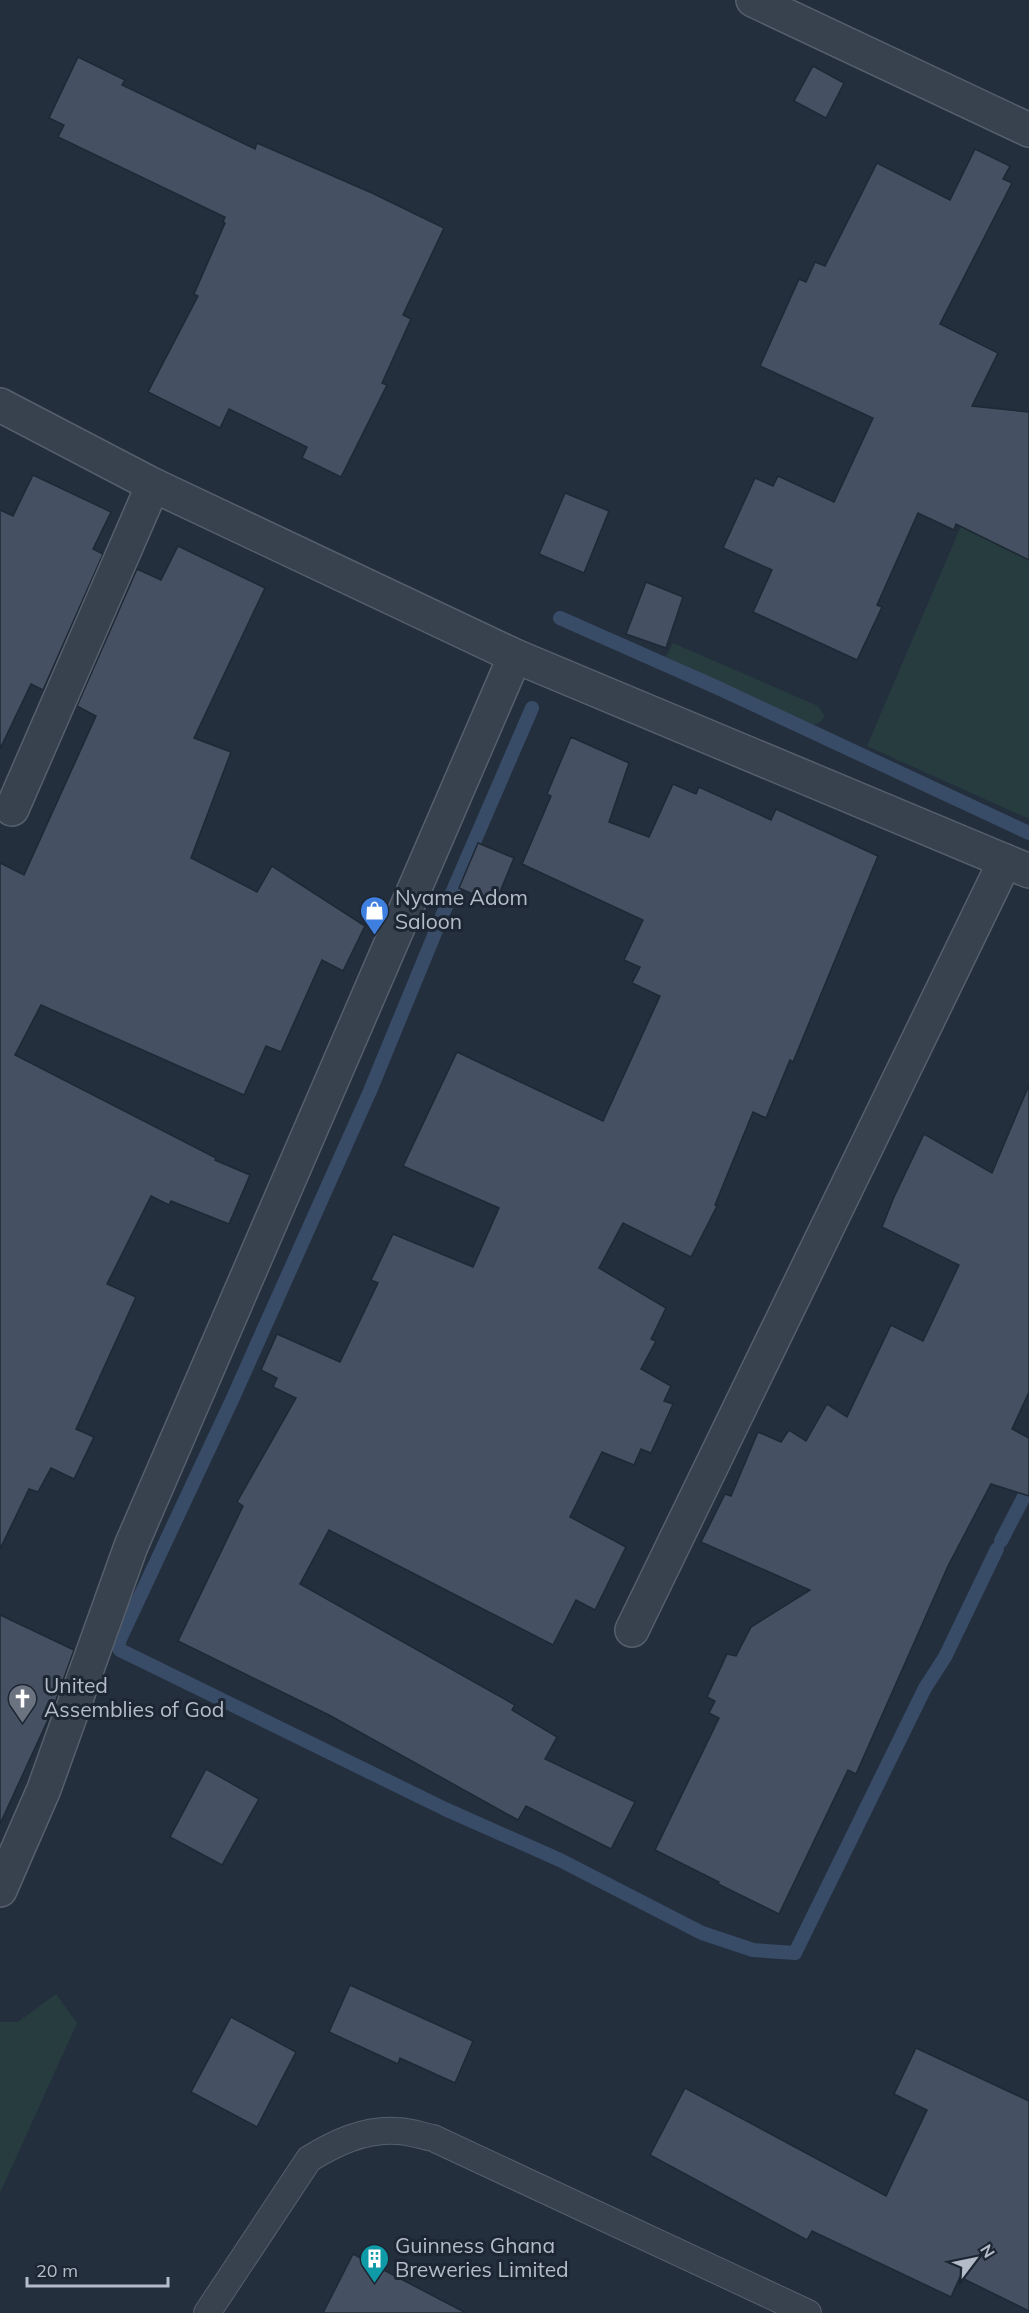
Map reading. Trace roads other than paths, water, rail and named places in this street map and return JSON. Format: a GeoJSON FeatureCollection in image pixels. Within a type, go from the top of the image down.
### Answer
{"type":"FeatureCollection","features":[{"type":"Feature","properties":{"kind":"street"},"geometry":{"type":"LineString","coordinates":[[753,0],[1029,130]]}},
{"type":"Feature","properties":{"kind":"street"},"geometry":{"type":"LineString","coordinates":[[0,405],[153,485],[515,657],[1017,866],[632,1629]]}},
{"type":"Feature","properties":{"kind":"street"},"geometry":{"type":"LineString","coordinates":[[12,809],[153,485]]}},
{"type":"Feature","properties":{"kind":"street"},"geometry":{"type":"LineString","coordinates":[[0,1890],[44,1789],[131,1546],[515,657]]}},
{"type":"Feature","properties":{"kind":"lane"},"geometry":{"type":"LineString","coordinates":[[207,2313],[309,2159],[333,2144],[367,2133],[397,2130],[433,2138],[808,2313]]}},
{"type":"Feature","properties":{"kind":"waterway"},"geometry":{"type":"LineString","coordinates":[[560,618],[716,687],[1029,833]]}},
{"type":"Feature","properties":{"kind":"waterway"},"geometry":{"type":"LineString","coordinates":[[532,708],[442,916],[370,1091],[232,1400],[120,1639],[118,1646],[120,1650],[445,1809],[560,1860],[702,1933],[753,1950],[795,1953],[925,1688],[945,1657],[997,1549]]}},
{"type":"Feature","properties":{"kind":"waterway"},"geometry":{"type":"LineString","coordinates":[[1001,1541],[1029,1487]]}},
{"type":"Feature","properties":{"kind":"place","name":"Nyame Adom Saloon"},"geometry":{"type":"Point","coordinates":[374,936]}},
{"type":"Feature","properties":{"kind":"place","name":"United Assemblies of God"},"geometry":{"type":"Point","coordinates":[23,1724]}},
{"type":"Feature","properties":{"kind":"place","name":"Guinness Ghana Breweries Limited"},"geometry":{"type":"Point","coordinates":[374,2284]}}]}
